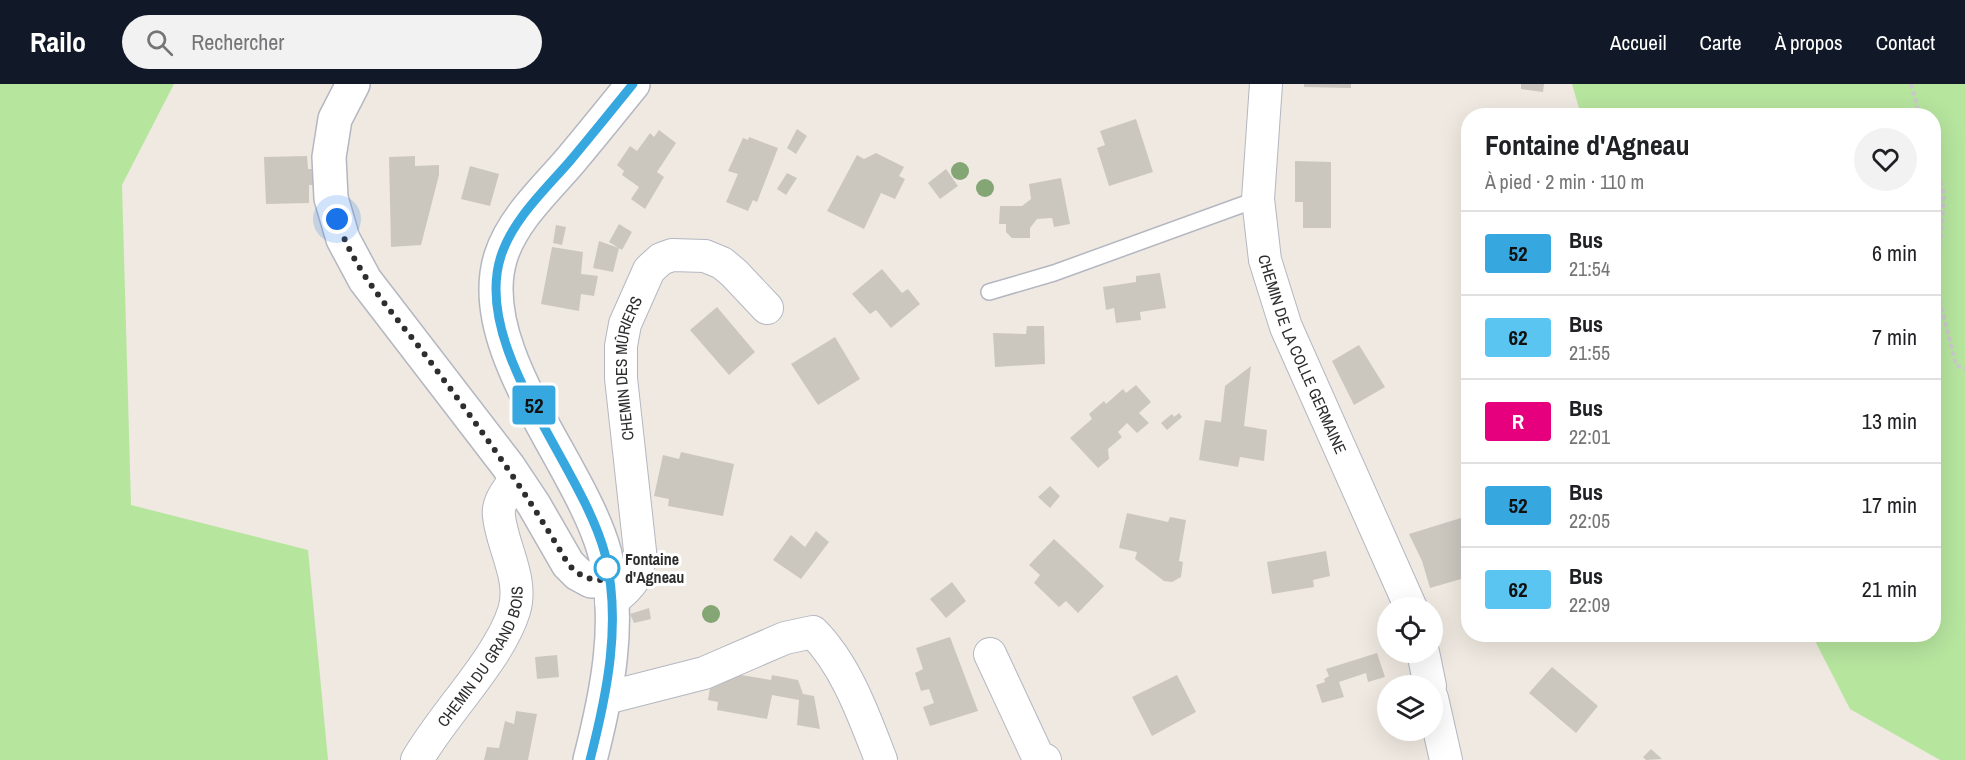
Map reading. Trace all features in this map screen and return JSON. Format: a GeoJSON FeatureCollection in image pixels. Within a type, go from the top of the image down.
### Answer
{"type":"FeatureCollection","features":[{"type":"Feature","properties":{"kind":"main road"},"geometry":{"type":"LineString","coordinates":[[353,84],[335,119],[329,157],[331,198],[344,239],[365,280],[424,354],[534,505],[568,564],[578,574],[610,591]]}},
{"type":"Feature","properties":{"kind":"main road"},"geometry":{"type":"LineString","coordinates":[[590,760],[606,698],[610,591],[604,554],[593,522],[513,363],[499,314],[497,277],[501,257],[509,237],[525,213],[633,84]]}},
{"type":"Feature","properties":{"kind":"street","name":"CHEMIN DE LA COLLE GERMAINE"},"geometry":{"type":"LineString","coordinates":[[1266,84],[1258,199],[1265,260],[1286,327],[1406,597]]}},
{"type":"Feature","properties":{"kind":"street","name":"CHEMIN DES MÛRIERS"},"geometry":{"type":"LineString","coordinates":[[610,591],[630,586],[639,568],[640,551],[621,378],[621,346],[625,324],[649,270],[661,259],[672,255],[705,256],[722,263],[734,273],[767,308]]}},
{"type":"Feature","properties":{"kind":"street","name":"CHEMIN DU GRAND BOIS"},"geometry":{"type":"LineString","coordinates":[[417,760],[504,636],[515,608],[515,579],[498,515],[503,496],[515,480]]}},
{"type":"Feature","properties":{"kind":"street"},"geometry":{"type":"LineString","coordinates":[[606,698],[704,673],[785,638],[813,632],[829,648],[871,731],[880,760]]}},
{"type":"Feature","properties":{"kind":"street"},"geometry":{"type":"LineString","coordinates":[[990,654],[1038,757],[1045,760]]}},
{"type":"Feature","properties":{"kind":"street"},"geometry":{"type":"LineString","coordinates":[[1442,741],[1446,760]]}},
{"type":"Feature","properties":{"kind":"lane"},"geometry":{"type":"LineString","coordinates":[[988,292],[1054,273],[1258,199]]}},
{"type":"Feature","properties":{"kind":"path"},"geometry":{"type":"LineString","coordinates":[[1911,84],[1918,108]]}},
{"type":"Feature","properties":{"kind":"path"},"geometry":{"type":"LineString","coordinates":[[1941,184],[1944,194],[1941,235]]}},
{"type":"Feature","properties":{"kind":"path"},"geometry":{"type":"LineString","coordinates":[[1941,306],[1956,365],[1965,369]]}},
{"type":"Feature","properties":{"kind":"green space"},"geometry":{"type":"Polygon","coordinates":[[[0,84],[174,84],[122,185],[131,505],[308,550],[328,760],[0,760],[0,84]]]}},
{"type":"Feature","properties":{"kind":"green space"},"geometry":{"type":"Polygon","coordinates":[[[1572,84],[1965,84],[1965,760],[1940,760],[1850,709],[1816,642],[1941,642],[1941,108],[1579,108],[1572,84]]]}},
{"type":"Feature","properties":{"kind":"building"},"geometry":{"type":"Polygon","coordinates":[[[1304,84],[1351,84],[1351,88],[1304,87],[1304,84]]]}},
{"type":"Feature","properties":{"kind":"building"},"geometry":{"type":"Polygon","coordinates":[[[1521,84],[1544,84],[1543,92],[1521,89],[1521,84]]]}},
{"type":"Feature","properties":{"kind":"building"},"geometry":{"type":"Polygon","coordinates":[[[1136,119],[1153,172],[1109,186],[1097,148],[1105,145],[1100,131],[1136,119]]]}},
{"type":"Feature","properties":{"kind":"building"},"geometry":{"type":"Polygon","coordinates":[[[797,129],[807,136],[796,154],[787,148],[797,129]]]}},
{"type":"Feature","properties":{"kind":"building"},"geometry":{"type":"Polygon","coordinates":[[[659,130],[676,143],[657,172],[664,177],[645,209],[631,199],[639,187],[622,175],[624,171],[617,165],[630,146],[637,151],[650,133],[654,137],[659,130]]]}},
{"type":"Feature","properties":{"kind":"building"},"geometry":{"type":"Polygon","coordinates":[[[749,137],[778,148],[757,202],[753,200],[748,211],[726,202],[738,174],[728,171],[743,138],[748,140],[749,137]]]}},
{"type":"Feature","properties":{"kind":"building"},"geometry":{"type":"Polygon","coordinates":[[[876,153],[904,167],[899,176],[905,179],[895,199],[881,193],[864,229],[827,211],[857,155],[864,159],[876,153]]]}},
{"type":"Feature","properties":{"kind":"building"},"geometry":{"type":"Polygon","coordinates":[[[307,156],[308,169],[314,169],[314,185],[309,185],[309,203],[266,204],[264,157],[307,156]]]}},
{"type":"Feature","properties":{"kind":"building"},"geometry":{"type":"Polygon","coordinates":[[[415,156],[415,166],[439,165],[439,175],[421,245],[391,247],[389,157],[415,156]]]}},
{"type":"Feature","properties":{"kind":"building"},"geometry":{"type":"Polygon","coordinates":[[[1295,161],[1331,162],[1331,228],[1303,228],[1303,202],[1295,202],[1295,161]]]}},
{"type":"Feature","properties":{"kind":"building"},"geometry":{"type":"Polygon","coordinates":[[[470,166],[499,174],[490,206],[461,199],[470,166]]]}},
{"type":"Feature","properties":{"kind":"building"},"geometry":{"type":"Polygon","coordinates":[[[946,169],[958,186],[940,199],[928,183],[946,169]]]}},
{"type":"Feature","properties":{"kind":"building"},"geometry":{"type":"Polygon","coordinates":[[[787,173],[797,178],[786,195],[777,189],[787,173]]]}},
{"type":"Feature","properties":{"kind":"building"},"geometry":{"type":"Polygon","coordinates":[[[1061,178],[1070,224],[1054,227],[1052,218],[1037,219],[1030,228],[1030,238],[1012,238],[1006,232],[1006,224],[999,224],[1000,206],[1022,206],[1031,199],[1029,184],[1061,178]]]}},
{"type":"Feature","properties":{"kind":"building"},"geometry":{"type":"Polygon","coordinates":[[[619,224],[632,232],[622,250],[609,242],[619,224]]]}},
{"type":"Feature","properties":{"kind":"building"},"geometry":{"type":"Polygon","coordinates":[[[556,225],[566,227],[562,245],[553,243],[556,225]]]}},
{"type":"Feature","properties":{"kind":"building"},"geometry":{"type":"Polygon","coordinates":[[[599,241],[619,248],[613,272],[593,268],[599,241]]]}},
{"type":"Feature","properties":{"kind":"building"},"geometry":{"type":"Polygon","coordinates":[[[552,247],[583,252],[581,274],[598,276],[594,296],[581,294],[579,311],[541,304],[552,247]]]}},
{"type":"Feature","properties":{"kind":"building"},"geometry":{"type":"Polygon","coordinates":[[[882,269],[902,293],[908,289],[920,304],[891,328],[876,310],[870,314],[852,294],[882,269]]]}},
{"type":"Feature","properties":{"kind":"building"},"geometry":{"type":"Polygon","coordinates":[[[1160,273],[1166,308],[1140,312],[1141,320],[1116,323],[1114,308],[1106,310],[1103,287],[1136,282],[1136,276],[1160,273]]]}},
{"type":"Feature","properties":{"kind":"building"},"geometry":{"type":"Polygon","coordinates":[[[717,307],[755,352],[729,375],[690,330],[717,307]]]}},
{"type":"Feature","properties":{"kind":"building"},"geometry":{"type":"Polygon","coordinates":[[[1027,326],[1044,326],[1045,364],[995,367],[993,333],[1026,334],[1027,326]]]}},
{"type":"Feature","properties":{"kind":"building"},"geometry":{"type":"Polygon","coordinates":[[[835,337],[860,379],[818,405],[791,364],[835,337]]]}},
{"type":"Feature","properties":{"kind":"building"},"geometry":{"type":"Polygon","coordinates":[[[1359,345],[1385,387],[1354,405],[1332,361],[1359,345]]]}},
{"type":"Feature","properties":{"kind":"building"},"geometry":{"type":"Polygon","coordinates":[[[1251,366],[1244,426],[1267,430],[1264,461],[1240,457],[1238,467],[1199,460],[1205,420],[1221,422],[1225,386],[1251,366]]]}},
{"type":"Feature","properties":{"kind":"building"},"geometry":{"type":"Polygon","coordinates":[[[1136,385],[1151,402],[1139,413],[1149,423],[1137,433],[1127,423],[1118,432],[1122,437],[1108,449],[1109,459],[1098,468],[1070,438],[1092,419],[1089,414],[1104,401],[1106,404],[1123,389],[1126,393],[1136,385]]]}},
{"type":"Feature","properties":{"kind":"building"},"geometry":{"type":"Polygon","coordinates":[[[1179,413],[1182,417],[1167,430],[1161,423],[1172,414],[1174,417],[1179,413]]]}},
{"type":"Feature","properties":{"kind":"building"},"geometry":{"type":"Polygon","coordinates":[[[681,452],[734,464],[723,516],[668,506],[669,499],[654,496],[663,455],[679,459],[681,452]]]}},
{"type":"Feature","properties":{"kind":"building"},"geometry":{"type":"Polygon","coordinates":[[[1050,486],[1060,496],[1050,508],[1038,497],[1050,486]]]}},
{"type":"Feature","properties":{"kind":"building"},"geometry":{"type":"Polygon","coordinates":[[[1127,513],[1168,522],[1170,517],[1186,520],[1179,561],[1183,562],[1181,577],[1172,582],[1164,581],[1135,559],[1137,552],[1119,548],[1127,513]]]}},
{"type":"Feature","properties":{"kind":"building"},"geometry":{"type":"Polygon","coordinates":[[[1461,518],[1461,579],[1430,588],[1422,561],[1409,534],[1461,518]]]}},
{"type":"Feature","properties":{"kind":"building"},"geometry":{"type":"Polygon","coordinates":[[[816,531],[829,542],[801,579],[773,560],[791,535],[805,547],[816,531]]]}},
{"type":"Feature","properties":{"kind":"building"},"geometry":{"type":"Polygon","coordinates":[[[1054,539],[1104,586],[1078,613],[1066,601],[1059,607],[1034,583],[1040,575],[1029,565],[1054,539]]]}},
{"type":"Feature","properties":{"kind":"building"},"geometry":{"type":"Polygon","coordinates":[[[1326,551],[1330,576],[1313,580],[1314,587],[1272,594],[1267,562],[1326,551]]]}},
{"type":"Feature","properties":{"kind":"building"},"geometry":{"type":"Polygon","coordinates":[[[952,582],[966,601],[946,618],[930,599],[952,582]]]}},
{"type":"Feature","properties":{"kind":"building"},"geometry":{"type":"Polygon","coordinates":[[[649,608],[651,619],[634,623],[630,614],[649,608]]]}},
{"type":"Feature","properties":{"kind":"building"},"geometry":{"type":"Polygon","coordinates":[[[950,637],[978,711],[930,726],[923,707],[934,703],[929,689],[921,691],[915,673],[923,669],[916,648],[950,637]]]}},
{"type":"Feature","properties":{"kind":"building"},"geometry":{"type":"Polygon","coordinates":[[[1377,653],[1377,663],[1380,663],[1384,675],[1377,675],[1377,679],[1368,682],[1366,673],[1339,682],[1344,697],[1322,703],[1316,685],[1325,682],[1324,679],[1329,676],[1326,669],[1377,653]]]}},
{"type":"Feature","properties":{"kind":"building"},"geometry":{"type":"Polygon","coordinates":[[[557,655],[559,677],[537,679],[535,657],[557,655]]]}},
{"type":"Feature","properties":{"kind":"building"},"geometry":{"type":"Polygon","coordinates":[[[1552,667],[1598,706],[1576,733],[1529,693],[1552,667]]]}},
{"type":"Feature","properties":{"kind":"building"},"geometry":{"type":"Polygon","coordinates":[[[729,673],[771,680],[772,675],[798,680],[803,694],[814,696],[820,729],[797,725],[799,700],[772,695],[767,719],[717,710],[718,702],[708,700],[712,675],[729,673]]]}},
{"type":"Feature","properties":{"kind":"building"},"geometry":{"type":"Polygon","coordinates":[[[1177,675],[1196,712],[1152,736],[1132,697],[1177,675]]]}},
{"type":"Feature","properties":{"kind":"building"},"geometry":{"type":"Polygon","coordinates":[[[516,711],[537,714],[528,760],[484,760],[487,747],[499,748],[505,721],[514,724],[516,711]]]}},
{"type":"Feature","properties":{"kind":"building"},"geometry":{"type":"Polygon","coordinates":[[[1651,749],[1662,759],[1646,760],[1643,757],[1651,749]]]}},
{"type":"Feature","properties":{"kind":"bus line","name":"52"},"geometry":{"type":"LineString","coordinates":[[590,760],[606,698],[610,649],[611,602],[604,554],[593,522],[578,490],[513,363],[499,314],[497,277],[501,257],[509,237],[525,213],[633,84]]}},
{"type":"Feature","properties":{"kind":"place","name":"Fontaine d'Agneau"},"geometry":{"type":"Point","coordinates":[607,568]}},
{"type":"Feature","properties":{"kind":"route"},"geometry":{"type":"LineString","coordinates":[[337,219],[344,239],[365,280],[410,335],[508,466],[515,480],[534,505],[568,564],[578,574],[591,581],[609,580],[607,568]]}}]}
